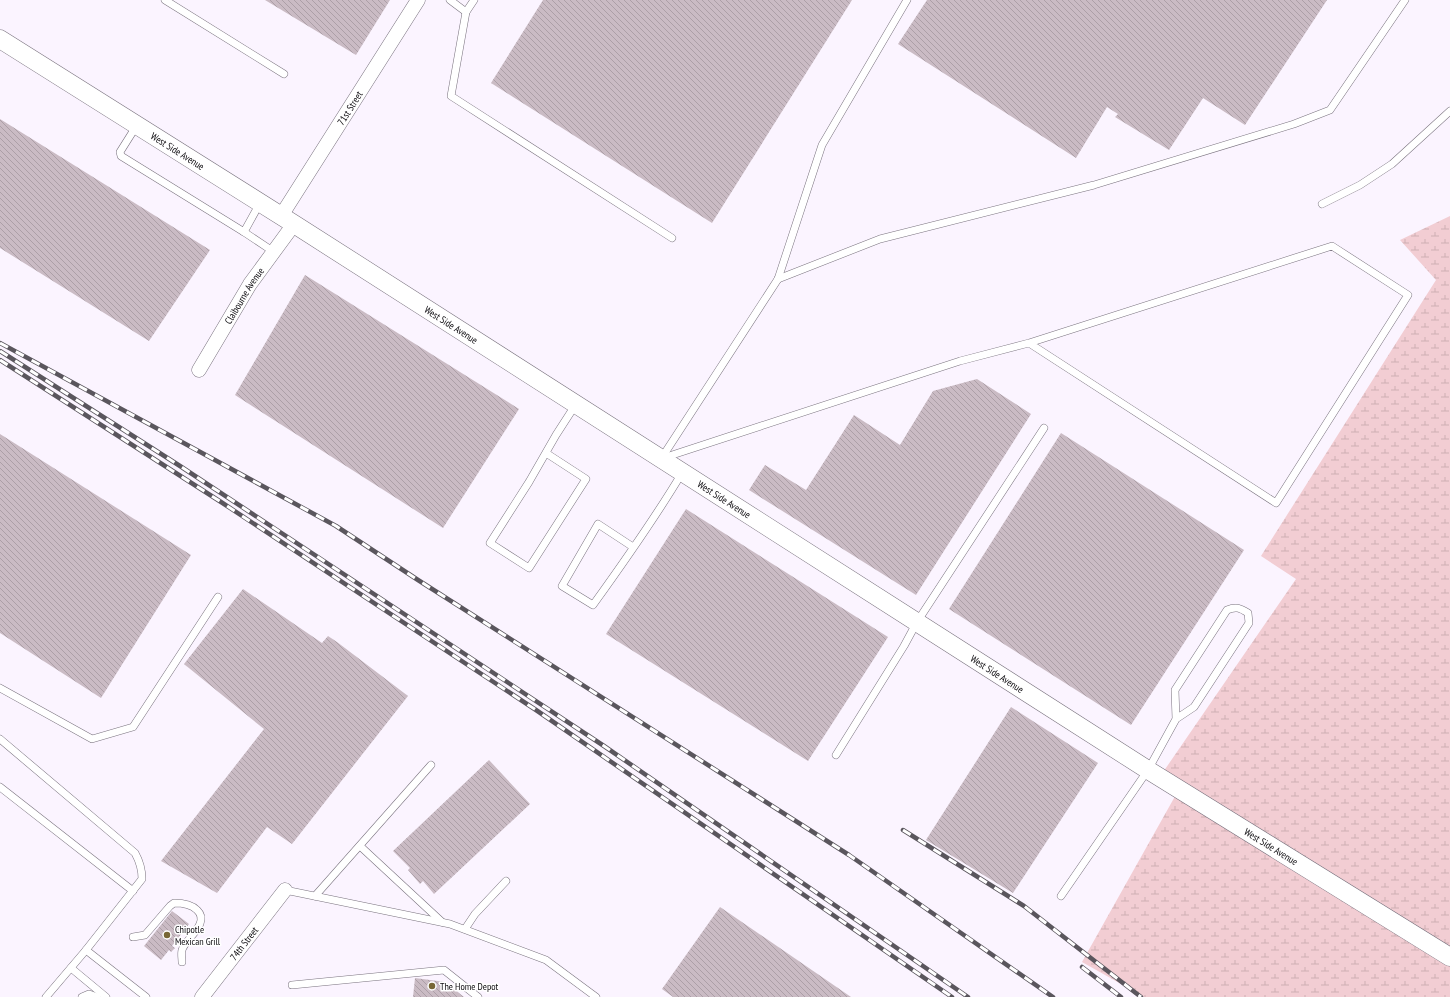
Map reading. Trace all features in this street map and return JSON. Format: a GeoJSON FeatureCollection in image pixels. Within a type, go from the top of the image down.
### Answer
{"type":"FeatureCollection","features":[{"type":"Feature","properties":{"kind":"street","name":"71st Street"},"geometry":{"type":"LineString","coordinates":[[288,220],[418,0]]}},
{"type":"Feature","properties":{"kind":"street","name":"West Side Avenue"},"geometry":{"type":"LineString","coordinates":[[0,39],[288,220],[1148,770],[1450,957]]}},
{"type":"Feature","properties":{"kind":"street","name":"Claibourne Avenue"},"geometry":{"type":"LineString","coordinates":[[199,370],[250,284],[274,252],[288,220]]}},
{"type":"Feature","properties":{"kind":"street","name":"74th Street"},"geometry":{"type":"LineString","coordinates":[[202,997],[285,890]]}},
{"type":"Feature","properties":{"kind":"lane"},"geometry":{"type":"LineString","coordinates":[[164,0],[284,74]]}},
{"type":"Feature","properties":{"kind":"lane"},"geometry":{"type":"LineString","coordinates":[[450,0],[466,12]]}},
{"type":"Feature","properties":{"kind":"lane"},"geometry":{"type":"LineString","coordinates":[[474,0],[466,12],[451,96],[672,238]]}},
{"type":"Feature","properties":{"kind":"lane"},"geometry":{"type":"LineString","coordinates":[[661,459],[778,279],[822,145],[907,0]]}},
{"type":"Feature","properties":{"kind":"lane"},"geometry":{"type":"LineString","coordinates":[[778,279],[880,239],[1094,185],[1294,124],[1330,110],[1405,0]]}},
{"type":"Feature","properties":{"kind":"lane"},"geometry":{"type":"LineString","coordinates":[[1322,204],[1360,185],[1392,164],[1450,112]]}},
{"type":"Feature","properties":{"kind":"lane"},"geometry":{"type":"LineString","coordinates":[[137,125],[120,152],[121,156],[274,252]]}},
{"type":"Feature","properties":{"kind":"lane"},"geometry":{"type":"LineString","coordinates":[[244,232],[260,203]]}},
{"type":"Feature","properties":{"kind":"lane"},"geometry":{"type":"LineString","coordinates":[[661,459],[960,361],[1029,343],[1332,246],[1408,295],[1276,503],[1029,343]]}},
{"type":"Feature","properties":{"kind":"lane"},"geometry":{"type":"LineString","coordinates":[[546,453],[586,479],[529,568],[490,543],[576,404]]}},
{"type":"Feature","properties":{"kind":"lane"},"geometry":{"type":"LineString","coordinates":[[836,755],[904,646],[917,622],[1044,428]]}},
{"type":"Feature","properties":{"kind":"lane"},"geometry":{"type":"LineString","coordinates":[[633,547],[598,524],[562,586],[593,605],[667,498],[682,472]]}},
{"type":"Feature","properties":{"kind":"lane"},"geometry":{"type":"LineString","coordinates":[[0,688],[92,739],[133,727],[218,597]]}},
{"type":"Feature","properties":{"kind":"lane"},"geometry":{"type":"LineString","coordinates":[[1061,896],[1148,770],[1176,719],[1194,707],[1249,623],[1248,613],[1240,608],[1227,610],[1175,690],[1176,719]]}},
{"type":"Feature","properties":{"kind":"lane"},"geometry":{"type":"LineString","coordinates":[[0,739],[135,853],[140,862],[142,871],[142,879],[133,891],[46,997]]}},
{"type":"Feature","properties":{"kind":"lane"},"geometry":{"type":"LineString","coordinates":[[315,896],[431,765]]}},
{"type":"Feature","properties":{"kind":"lane"},"geometry":{"type":"LineString","coordinates":[[0,787],[133,891]]}},
{"type":"Feature","properties":{"kind":"lane"},"geometry":{"type":"LineString","coordinates":[[360,846],[442,922]]}},
{"type":"Feature","properties":{"kind":"lane"},"geometry":{"type":"LineString","coordinates":[[465,929],[475,914],[506,881]]}},
{"type":"Feature","properties":{"kind":"lane"},"geometry":{"type":"LineString","coordinates":[[285,890],[442,922],[465,929],[546,960],[596,997]]}},
{"type":"Feature","properties":{"kind":"lane"},"geometry":{"type":"LineString","coordinates":[[133,937],[145,935],[174,903],[190,905],[197,909],[200,913],[201,920],[198,928],[182,950],[182,962]]}},
{"type":"Feature","properties":{"kind":"lane"},"geometry":{"type":"LineString","coordinates":[[86,950],[146,997]]}},
{"type":"Feature","properties":{"kind":"lane"},"geometry":{"type":"LineString","coordinates":[[71,968],[106,997]]}},
{"type":"Feature","properties":{"kind":"lane"},"geometry":{"type":"LineString","coordinates":[[292,985],[444,970],[478,997]]}},
{"type":"Feature","properties":{"kind":"lane"},"geometry":{"type":"LineString","coordinates":[[82,997],[88,994],[93,994],[97,997]]}},
{"type":"Feature","properties":{"kind":"green space"},"geometry":{"type":"Polygon","coordinates":[[[1450,216],[1450,997],[1144,997],[1082,962],[1178,791],[1159,778],[1296,579],[1261,556],[1436,280],[1400,240],[1450,216]]]}},
{"type":"Feature","properties":{"kind":"building"},"geometry":{"type":"Polygon","coordinates":[[[265,0],[390,0],[356,55],[265,0]]]}},
{"type":"Feature","properties":{"kind":"building"},"geometry":{"type":"Polygon","coordinates":[[[543,0],[852,0],[712,223],[491,83],[543,0]]]}},
{"type":"Feature","properties":{"kind":"building"},"geometry":{"type":"Polygon","coordinates":[[[927,0],[1327,0],[1245,125],[1203,98],[1169,150],[1115,117],[1118,114],[1107,107],[1076,158],[898,44],[927,0]]]}},
{"type":"Feature","properties":{"kind":"building"},"geometry":{"type":"Polygon","coordinates":[[[0,119],[210,250],[149,341],[0,248],[0,119]]]}},
{"type":"Feature","properties":{"kind":"building"},"geometry":{"type":"Polygon","coordinates":[[[305,275],[519,409],[443,528],[235,395],[305,275]]]}},
{"type":"Feature","properties":{"kind":"building"},"geometry":{"type":"Polygon","coordinates":[[[977,379],[1031,414],[916,595],[749,490],[765,465],[806,490],[854,415],[900,445],[933,391],[977,379]]]}},
{"type":"Feature","properties":{"kind":"building"},"geometry":{"type":"Polygon","coordinates":[[[1061,433],[1244,550],[1131,725],[949,609],[1061,433]]]}},
{"type":"Feature","properties":{"kind":"building"},"geometry":{"type":"Polygon","coordinates":[[[0,434],[191,555],[101,698],[0,633],[0,434]]]}},
{"type":"Feature","properties":{"kind":"building"},"geometry":{"type":"Polygon","coordinates":[[[686,509],[888,637],[808,761],[606,634],[686,509]]]}},
{"type":"Feature","properties":{"kind":"building"},"geometry":{"type":"Polygon","coordinates":[[[243,589],[322,643],[328,636],[408,696],[292,844],[267,827],[217,893],[161,861],[264,729],[184,664],[243,589]]]}},
{"type":"Feature","properties":{"kind":"building"},"geometry":{"type":"Polygon","coordinates":[[[1011,707],[1098,763],[1013,893],[926,840],[1011,707]]]}},
{"type":"Feature","properties":{"kind":"building"},"geometry":{"type":"Polygon","coordinates":[[[489,760],[530,804],[434,894],[423,881],[420,884],[408,870],[410,868],[393,851],[489,760]]]}},
{"type":"Feature","properties":{"kind":"building"},"geometry":{"type":"Polygon","coordinates":[[[720,907],[851,997],[673,997],[662,989],[720,907]]]}},
{"type":"Feature","properties":{"kind":"building","name":"Chipotle Mexican Grill"},"geometry":{"type":"Polygon","coordinates":[[[172,911],[189,924],[172,946],[175,948],[171,952],[169,950],[161,960],[144,946],[172,911]]]}},
{"type":"Feature","properties":{"kind":"building","name":"The Home Depot"},"geometry":{"type":"Polygon","coordinates":[[[415,978],[445,982],[464,997],[413,997],[415,978]]]}},
{"type":"Feature","properties":{"kind":"railway"},"geometry":{"type":"LineString","coordinates":[[0,343],[336,526],[849,855],[1053,997]]}},
{"type":"Feature","properties":{"kind":"railway"},"geometry":{"type":"LineString","coordinates":[[0,351],[180,466],[604,746],[968,997]]}},
{"type":"Feature","properties":{"kind":"railway"},"geometry":{"type":"LineString","coordinates":[[0,360],[221,502],[536,710],[952,997]]}},
{"type":"Feature","properties":{"kind":"railway"},"geometry":{"type":"LineString","coordinates":[[903,830],[1024,906],[1141,997]]}},
{"type":"Feature","properties":{"kind":"railway"},"geometry":{"type":"LineString","coordinates":[[1082,967],[1121,997]]}},
{"type":"Feature","properties":{"kind":"place","name":"Chipotle Mexican Grill"},"geometry":{"type":"Point","coordinates":[167,935]}},
{"type":"Feature","properties":{"kind":"place","name":"The Home Depot"},"geometry":{"type":"Point","coordinates":[432,986]}}]}
